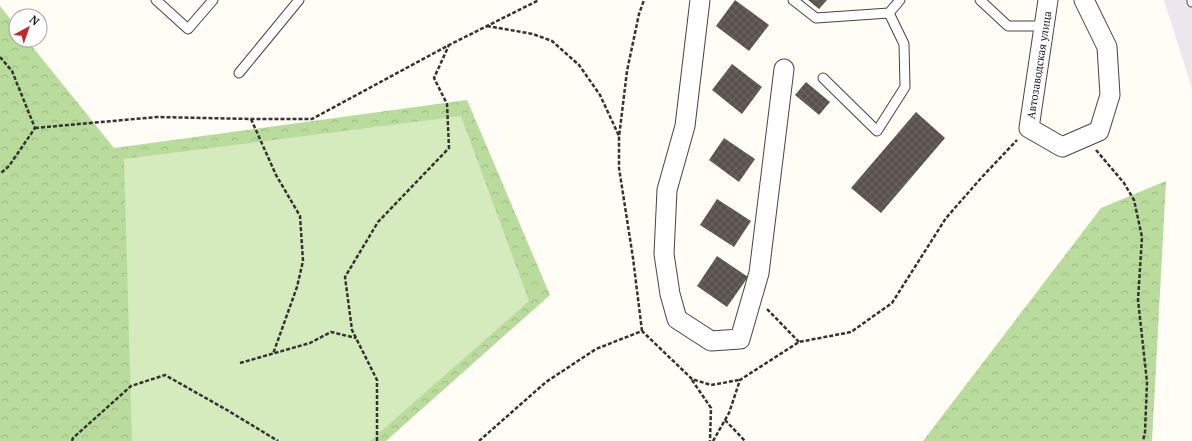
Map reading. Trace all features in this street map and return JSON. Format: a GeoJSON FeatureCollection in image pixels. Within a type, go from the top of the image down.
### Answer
{"type":"FeatureCollection","features":[{"type":"Feature","properties":{"kind":"street"},"geometry":{"type":"LineString","coordinates":[[700,0],[685,126],[667,190],[664,254],[670,294],[677,319],[711,341],[740,339],[760,273],[784,69]]}},
{"type":"Feature","properties":{"kind":"street","name":"Автозаводская улица"},"geometry":{"type":"LineString","coordinates":[[1048,0],[1029,128],[1062,147],[1099,131],[1110,95],[1107,47],[1084,0]]}},
{"type":"Feature","properties":{"kind":"lane"},"geometry":{"type":"LineString","coordinates":[[156,0],[188,29],[213,0]]}},
{"type":"Feature","properties":{"kind":"lane"},"geometry":{"type":"LineString","coordinates":[[238,73],[299,0]]}},
{"type":"Feature","properties":{"kind":"lane"},"geometry":{"type":"LineString","coordinates":[[793,0],[816,18],[889,13],[900,0]]}},
{"type":"Feature","properties":{"kind":"lane"},"geometry":{"type":"LineString","coordinates":[[980,0],[1008,26],[1044,26]]}},
{"type":"Feature","properties":{"kind":"lane"},"geometry":{"type":"LineString","coordinates":[[823,78],[877,131],[905,87],[904,44],[889,13]]}},
{"type":"Feature","properties":{"kind":"path"},"geometry":{"type":"LineString","coordinates":[[35,128],[157,117],[312,119],[449,45],[539,0]]}},
{"type":"Feature","properties":{"kind":"path"},"geometry":{"type":"LineString","coordinates":[[644,0],[639,14],[626,71],[619,137],[619,168],[634,258],[642,331],[692,379],[711,408],[712,441]]}},
{"type":"Feature","properties":{"kind":"path"},"geometry":{"type":"LineString","coordinates":[[487,26],[533,34],[552,41],[579,65],[600,95],[619,137]]}},
{"type":"Feature","properties":{"kind":"path"},"geometry":{"type":"LineString","coordinates":[[377,441],[377,380],[352,330],[345,277],[378,222],[449,148],[447,104],[434,78],[449,45]]}},
{"type":"Feature","properties":{"kind":"path"},"geometry":{"type":"LineString","coordinates":[[0,57],[12,71],[35,128]]}},
{"type":"Feature","properties":{"kind":"path"},"geometry":{"type":"LineString","coordinates":[[251,119],[276,175],[300,216],[303,261],[297,287],[273,354]]}},
{"type":"Feature","properties":{"kind":"path"},"geometry":{"type":"LineString","coordinates":[[0,174],[9,166],[35,128]]}},
{"type":"Feature","properties":{"kind":"path"},"geometry":{"type":"LineString","coordinates":[[692,379],[711,385],[740,380],[799,342],[851,332],[892,303],[946,218],[982,176],[1029,128]]}},
{"type":"Feature","properties":{"kind":"path"},"geometry":{"type":"LineString","coordinates":[[1086,136],[1098,154],[1124,183],[1131,194],[1134,200],[1142,236],[1138,300],[1147,382],[1145,432],[1143,441]]}},
{"type":"Feature","properties":{"kind":"path"},"geometry":{"type":"LineString","coordinates":[[754,295],[799,342]]}},
{"type":"Feature","properties":{"kind":"path"},"geometry":{"type":"LineString","coordinates":[[479,441],[546,382],[596,349],[642,331]]}},
{"type":"Feature","properties":{"kind":"path"},"geometry":{"type":"LineString","coordinates":[[240,363],[310,343],[331,332],[357,338]]}},
{"type":"Feature","properties":{"kind":"path"},"geometry":{"type":"LineString","coordinates":[[72,441],[73,438],[131,386],[165,375],[278,441]]}},
{"type":"Feature","properties":{"kind":"path"},"geometry":{"type":"LineString","coordinates":[[712,441],[725,420],[740,380]]}},
{"type":"Feature","properties":{"kind":"path"},"geometry":{"type":"LineString","coordinates":[[725,420],[745,441]]}},
{"type":"Feature","properties":{"kind":"shaded area"},"geometry":{"type":"Polygon","coordinates":[[[1164,0],[1192,0],[1192,89],[1164,0]]]}},
{"type":"Feature","properties":{"kind":"green space"},"geometry":{"type":"Polygon","coordinates":[[[0,6],[8,16],[8,48],[33,48],[114,148],[467,100],[550,295],[386,441],[0,441],[0,6]]]}},
{"type":"Feature","properties":{"kind":"green space"},"geometry":{"type":"Polygon","coordinates":[[[461,116],[529,301],[370,441],[132,441],[124,159],[461,116]]]}},
{"type":"Feature","properties":{"kind":"green space"},"geometry":{"type":"Polygon","coordinates":[[[1166,181],[1152,441],[923,441],[1101,208],[1166,181]]]}},
{"type":"Feature","properties":{"kind":"building"},"geometry":{"type":"Polygon","coordinates":[[[735,0],[769,25],[749,51],[716,26],[735,0]]]}},
{"type":"Feature","properties":{"kind":"building"},"geometry":{"type":"Polygon","coordinates":[[[808,0],[827,0],[819,9],[808,0]]]}},
{"type":"Feature","properties":{"kind":"building"},"geometry":{"type":"Polygon","coordinates":[[[732,64],[762,87],[742,114],[712,90],[732,64]]]}},
{"type":"Feature","properties":{"kind":"building"},"geometry":{"type":"Polygon","coordinates":[[[806,82],[830,102],[819,115],[795,95],[806,82]]]}},
{"type":"Feature","properties":{"kind":"building"},"geometry":{"type":"Polygon","coordinates":[[[916,112],[945,138],[881,213],[851,188],[916,112]]]}},
{"type":"Feature","properties":{"kind":"building"},"geometry":{"type":"Polygon","coordinates":[[[724,138],[755,159],[739,182],[709,160],[724,138]]]}},
{"type":"Feature","properties":{"kind":"building"},"geometry":{"type":"Polygon","coordinates":[[[717,199],[751,221],[734,247],[700,225],[717,199]]]}},
{"type":"Feature","properties":{"kind":"building"},"geometry":{"type":"Polygon","coordinates":[[[717,256],[748,277],[727,307],[697,286],[717,256]]]}}]}
